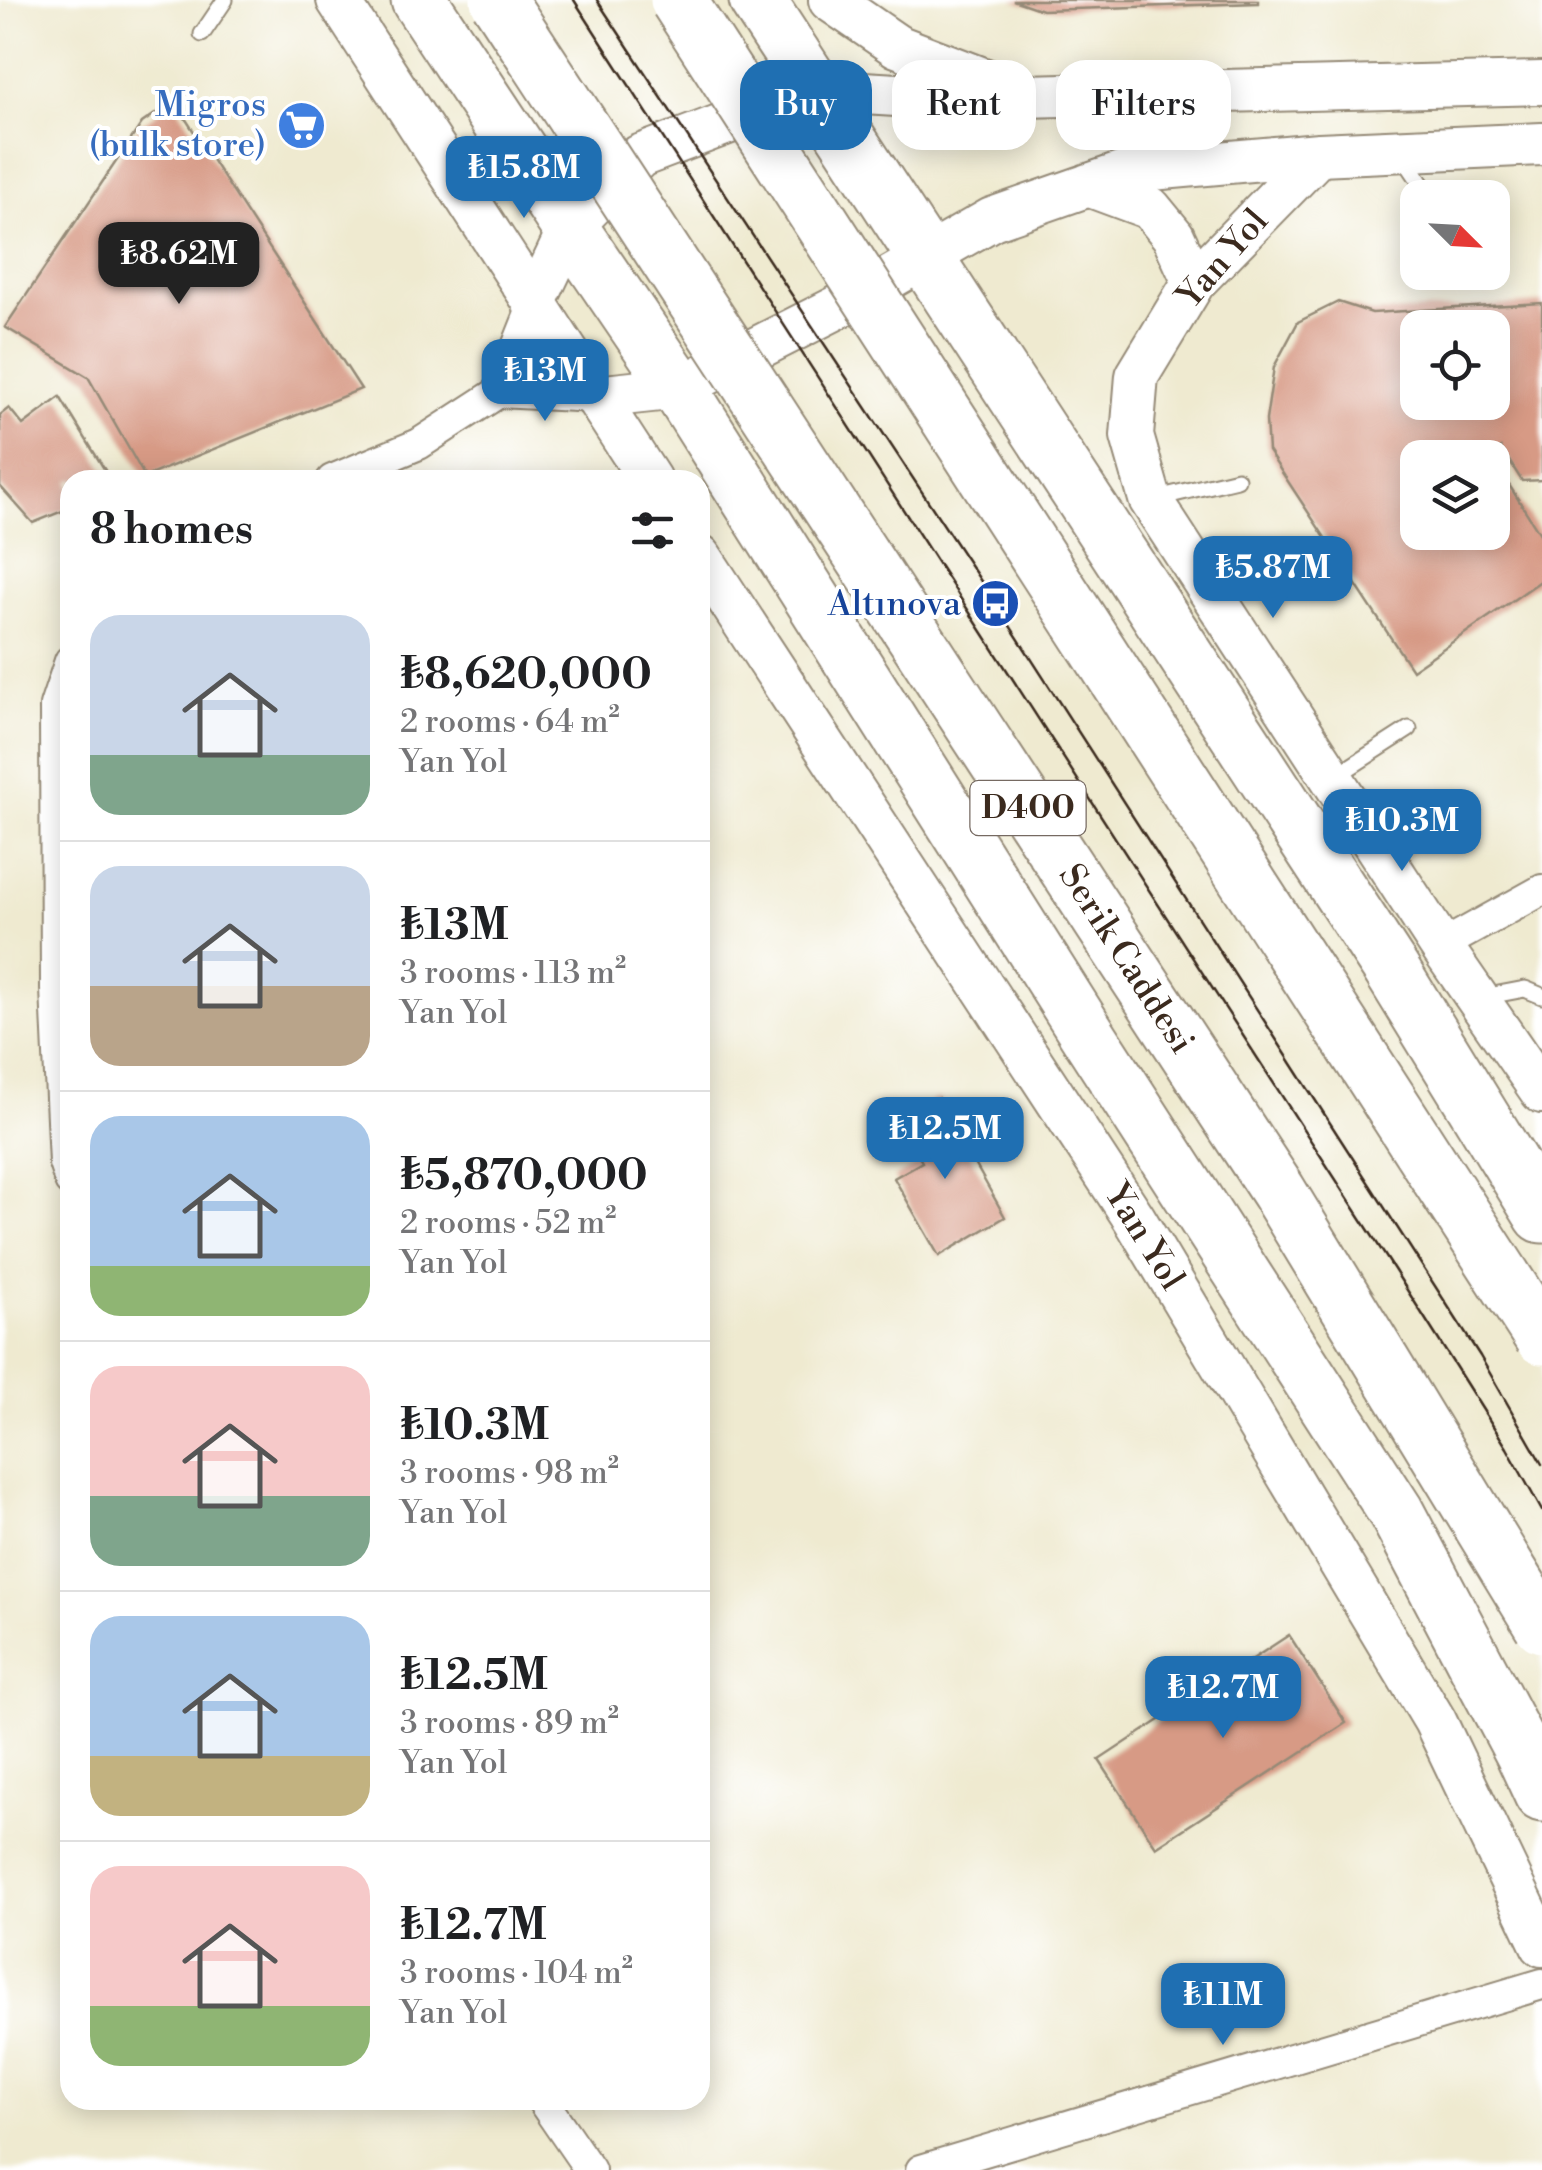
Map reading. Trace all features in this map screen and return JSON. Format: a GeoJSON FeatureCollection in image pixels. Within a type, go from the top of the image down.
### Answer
{"type":"FeatureCollection","features":[{"type":"Feature","properties":{"kind":"highway"},"geometry":{"type":"LineString","coordinates":[[419,0],[679,388],[1396,1512],[1542,1794]]}},
{"type":"Feature","properties":{"kind":"highway","name":"Serik Caddesi"},"geometry":{"type":"LineString","coordinates":[[498,0],[1278,1191],[1542,1626]]}},
{"type":"Feature","properties":{"kind":"highway"},"geometry":{"type":"LineString","coordinates":[[678,0],[1542,1336]]}},
{"type":"Feature","properties":{"kind":"highway"},"geometry":{"type":"LineString","coordinates":[[756,0],[795,60]]}},
{"type":"Feature","properties":{"kind":"highway"},"geometry":{"type":"LineString","coordinates":[[855,150],[1392,968],[1542,1215]]}},
{"type":"Feature","properties":{"kind":"street"},"geometry":{"type":"LineString","coordinates":[[338,0],[643,470]]}},
{"type":"Feature","properties":{"kind":"street"},"geometry":{"type":"LineString","coordinates":[[830,0],[897,46],[934,60]]}},
{"type":"Feature","properties":{"kind":"street"},"geometry":{"type":"LineString","coordinates":[[1036,96],[1542,83]]}},
{"type":"Feature","properties":{"kind":"street"},"geometry":{"type":"LineString","coordinates":[[356,470],[419,444],[498,392],[570,228],[640,156],[740,118]]}},
{"type":"Feature","properties":{"kind":"street"},"geometry":{"type":"LineString","coordinates":[[498,392],[595,397],[679,388],[844,304],[992,219],[1129,171],[1319,154],[1542,144]]}},
{"type":"Feature","properties":{"kind":"street","name":"Yan Yol"},"geometry":{"type":"LineString","coordinates":[[1319,154],[1194,282],[1137,376],[1132,436],[1150,499],[1441,946],[1542,1092]]}},
{"type":"Feature","properties":{"kind":"street"},"geometry":{"type":"LineString","coordinates":[[1088,185],[1150,208],[1173,236],[1194,282]]}},
{"type":"Feature","properties":{"kind":"street","name":"Yan Yol"},"geometry":{"type":"LineString","coordinates":[[710,571],[1134,1218],[1435,1722],[1542,1945]]}},
{"type":"Feature","properties":{"kind":"street"},"geometry":{"type":"LineString","coordinates":[[60,691],[55,706],[60,1076]]}},
{"type":"Feature","properties":{"kind":"street"},"geometry":{"type":"LineString","coordinates":[[1322,861],[1441,946],[1542,890]]}},
{"type":"Feature","properties":{"kind":"street"},"geometry":{"type":"LineString","coordinates":[[921,2170],[1542,1984]]}},
{"type":"Feature","properties":{"kind":"street"},"geometry":{"type":"LineString","coordinates":[[549,2110],[590,2170]]}},
{"type":"Feature","properties":{"kind":"lane"},"geometry":{"type":"LineString","coordinates":[[202,34],[225,0]]}},
{"type":"Feature","properties":{"kind":"lane"},"geometry":{"type":"LineString","coordinates":[[1399,150],[1418,180]]}},
{"type":"Feature","properties":{"kind":"lane"},"geometry":{"type":"LineString","coordinates":[[1150,499],[1237,480]]}},
{"type":"Feature","properties":{"kind":"lane"},"geometry":{"type":"LineString","coordinates":[[1332,778],[1409,729]]}},
{"type":"Feature","properties":{"kind":"lane"},"geometry":{"type":"LineString","coordinates":[[1477,998],[1525,989],[1542,996]]}},
{"type":"Feature","properties":{"kind":"building"},"geometry":{"type":"Polygon","coordinates":[[[1013,0],[1258,0],[1258,3],[1042,10],[1013,0]]]}},
{"type":"Feature","properties":{"kind":"building"},"geometry":{"type":"Polygon","coordinates":[[[174,101],[361,389],[162,470],[141,470],[88,377],[5,327],[142,123],[174,101]]]}},
{"type":"Feature","properties":{"kind":"building"},"geometry":{"type":"Polygon","coordinates":[[[1338,302],[1372,313],[1400,311],[1400,420],[1510,420],[1510,310],[1423,310],[1542,303],[1542,480],[1522,481],[1510,462],[1510,440],[1400,440],[1400,550],[1510,550],[1510,486],[1542,537],[1542,580],[1412,670],[1268,451],[1266,420],[1274,367],[1298,322],[1338,302]]]}},
{"type":"Feature","properties":{"kind":"building"},"geometry":{"type":"Polygon","coordinates":[[[60,397],[105,470],[60,470],[60,512],[33,523],[0,486],[0,415],[9,408],[23,425],[60,397]]]}},
{"type":"Feature","properties":{"kind":"building"},"geometry":{"type":"Polygon","coordinates":[[[938,1098],[1005,1217],[939,1256],[894,1178],[922,1162],[899,1121],[938,1098]]]}},
{"type":"Feature","properties":{"kind":"building"},"geometry":{"type":"Polygon","coordinates":[[[1289,1635],[1346,1723],[1156,1847],[1099,1760],[1289,1635]]]}},
{"type":"Feature","properties":{"kind":"tram line"},"geometry":{"type":"LineString","coordinates":[[574,0],[1395,1271],[1507,1448],[1542,1511]]}},
{"type":"Feature","properties":{"kind":"tram line"},"geometry":{"type":"LineString","coordinates":[[597,0],[996,604],[1480,1356],[1542,1464]]}},
{"type":"Feature","properties":{"kind":"place","name":"Migros (bulk store)"},"geometry":{"type":"Point","coordinates":[301,125]}},
{"type":"Feature","properties":{"kind":"place","name":"Altınova"},"geometry":{"type":"Point","coordinates":[996,604]}}]}
